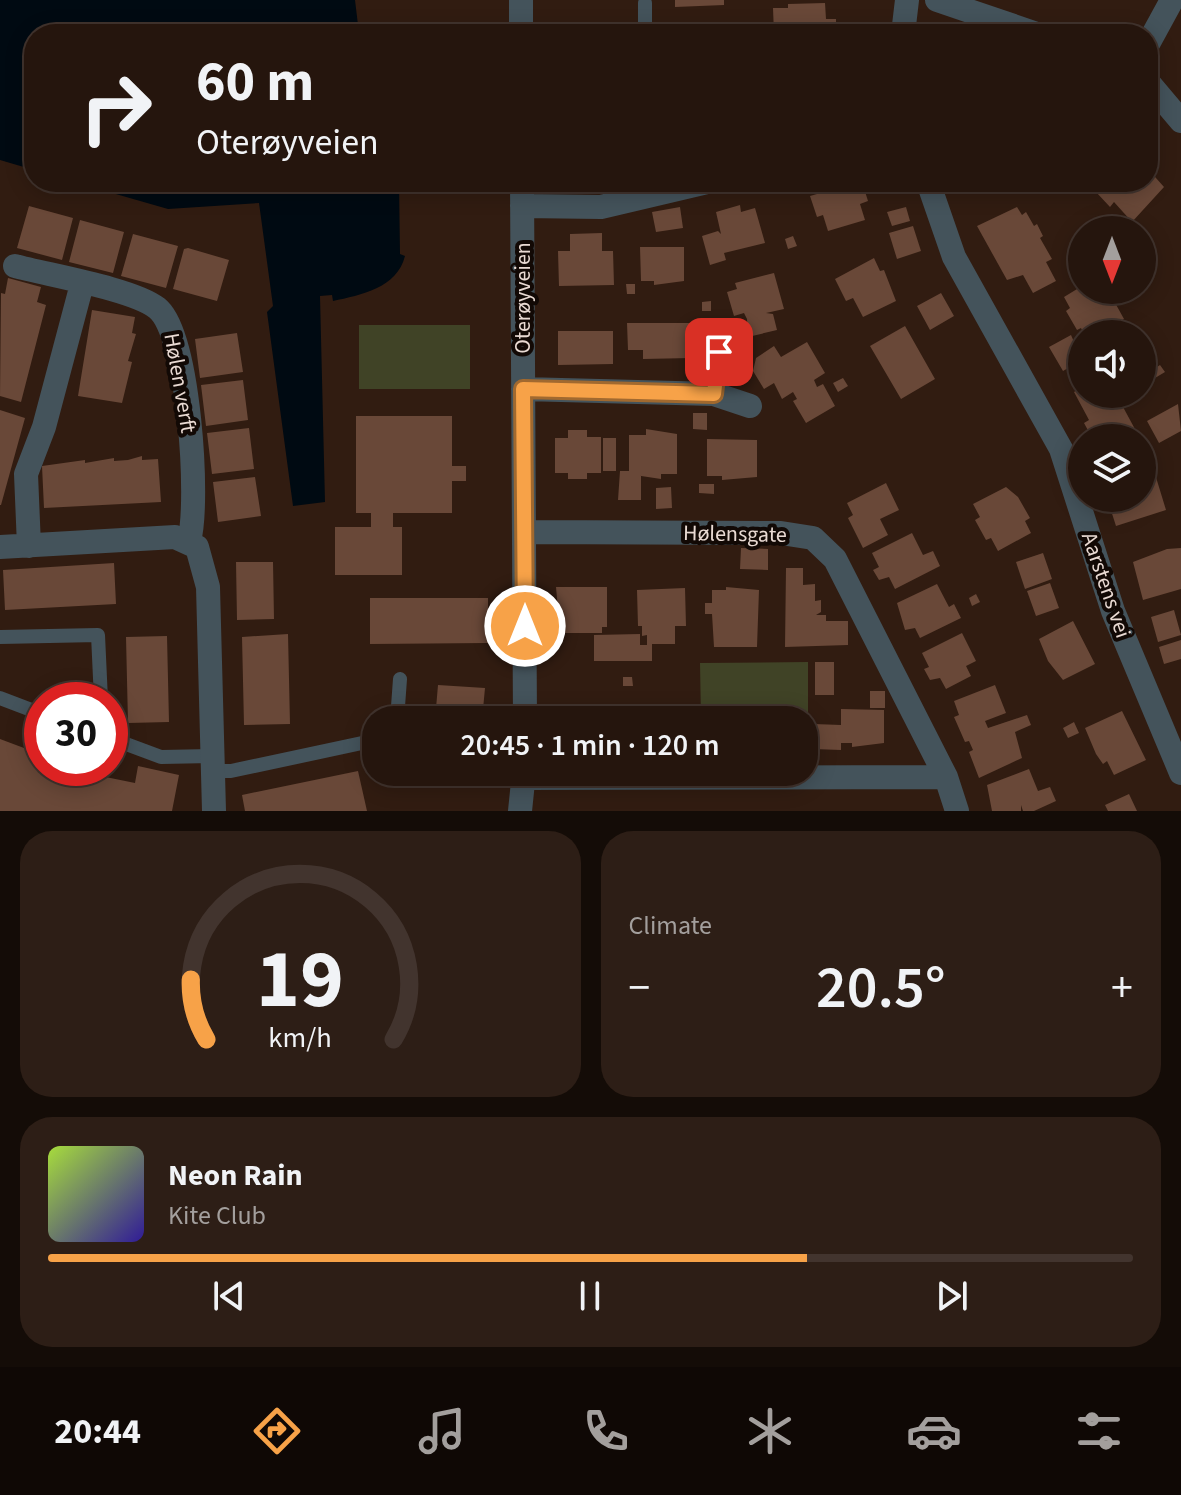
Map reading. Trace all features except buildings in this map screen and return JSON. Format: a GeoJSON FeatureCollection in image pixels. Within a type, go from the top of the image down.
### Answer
{"type":"FeatureCollection","features":[{"type":"Feature","properties":{"kind":"street"},"geometry":{"type":"LineString","coordinates":[[521,0],[521,24]]}},
{"type":"Feature","properties":{"kind":"street"},"geometry":{"type":"LineString","coordinates":[[904,24],[907,0]]}},
{"type":"Feature","properties":{"kind":"street"},"geometry":{"type":"LineString","coordinates":[[937,0],[1008,24]]}},
{"type":"Feature","properties":{"kind":"street"},"geometry":{"type":"LineString","coordinates":[[1158,26],[1172,0]]}},
{"type":"Feature","properties":{"kind":"street"},"geometry":{"type":"LineString","coordinates":[[1158,94],[1181,121]]}},
{"type":"Feature","properties":{"kind":"street","name":"Oterøyveien"},"geometry":{"type":"LineString","coordinates":[[525,706],[522,194],[601,207],[643,192]]}},
{"type":"Feature","properties":{"kind":"street","name":"Aarstens vei"},"geometry":{"type":"LineString","coordinates":[[931,192],[954,257],[1061,449],[1113,611],[1181,773]]}},
{"type":"Feature","properties":{"kind":"street","name":"Hølen verft"},"geometry":{"type":"LineString","coordinates":[[15,266],[137,298],[157,307],[169,321],[176,338],[196,490],[189,541]]}},
{"type":"Feature","properties":{"kind":"street"},"geometry":{"type":"LineString","coordinates":[[29,546],[26,474],[44,427],[82,284]]}},
{"type":"Feature","properties":{"kind":"street"},"geometry":{"type":"LineString","coordinates":[[523,389],[714,394],[750,406]]}},
{"type":"Feature","properties":{"kind":"street","name":"Hølensgate"},"geometry":{"type":"LineString","coordinates":[[526,532],[781,533],[813,538],[835,559],[946,777],[957,811]]}},
{"type":"Feature","properties":{"kind":"street"},"geometry":{"type":"LineString","coordinates":[[0,547],[175,537],[189,541],[202,559],[208,587],[214,811]]}},
{"type":"Feature","properties":{"kind":"street"},"geometry":{"type":"LineString","coordinates":[[818,776],[946,777]]}},
{"type":"Feature","properties":{"kind":"street"},"geometry":{"type":"LineString","coordinates":[[520,811],[523,786]]}},
{"type":"Feature","properties":{"kind":"lane"},"geometry":{"type":"LineString","coordinates":[[645,3],[645,24]]}},
{"type":"Feature","properties":{"kind":"lane"},"geometry":{"type":"LineString","coordinates":[[714,394],[719,352]]}},
{"type":"Feature","properties":{"kind":"lane"},"geometry":{"type":"LineString","coordinates":[[0,637],[98,635],[100,682]]}},
{"type":"Feature","properties":{"kind":"lane"},"geometry":{"type":"LineString","coordinates":[[398,706],[400,679]]}},
{"type":"Feature","properties":{"kind":"lane"},"geometry":{"type":"LineString","coordinates":[[0,698],[24,707]]}},
{"type":"Feature","properties":{"kind":"lane"},"geometry":{"type":"LineString","coordinates":[[128,745],[161,757],[212,764],[231,771],[362,743]]}},
{"type":"Feature","properties":{"kind":"green space"},"geometry":{"type":"Polygon","coordinates":[[[359,325],[470,325],[470,389],[359,389],[359,325]]]}},
{"type":"Feature","properties":{"kind":"green space"},"geometry":{"type":"Polygon","coordinates":[[[808,662],[808,706],[701,706],[700,663],[808,662]]]}},
{"type":"Feature","properties":{"kind":"shaded area"},"geometry":{"type":"Polygon","coordinates":[[[0,0],[355,0],[358,24],[24,24],[24,167],[0,160],[0,0]]]}},
{"type":"Feature","properties":{"kind":"shaded area"},"geometry":{"type":"Polygon","coordinates":[[[109,192],[399,192],[400,254],[405,256],[401,267],[386,283],[366,293],[333,301],[332,295],[320,296],[325,502],[293,506],[267,312],[273,306],[259,203],[168,209],[109,192]]]}},
{"type":"Feature","properties":{"kind":"route"},"geometry":{"type":"LineString","coordinates":[[525,626],[523,389],[714,394],[719,352]]}}]}
